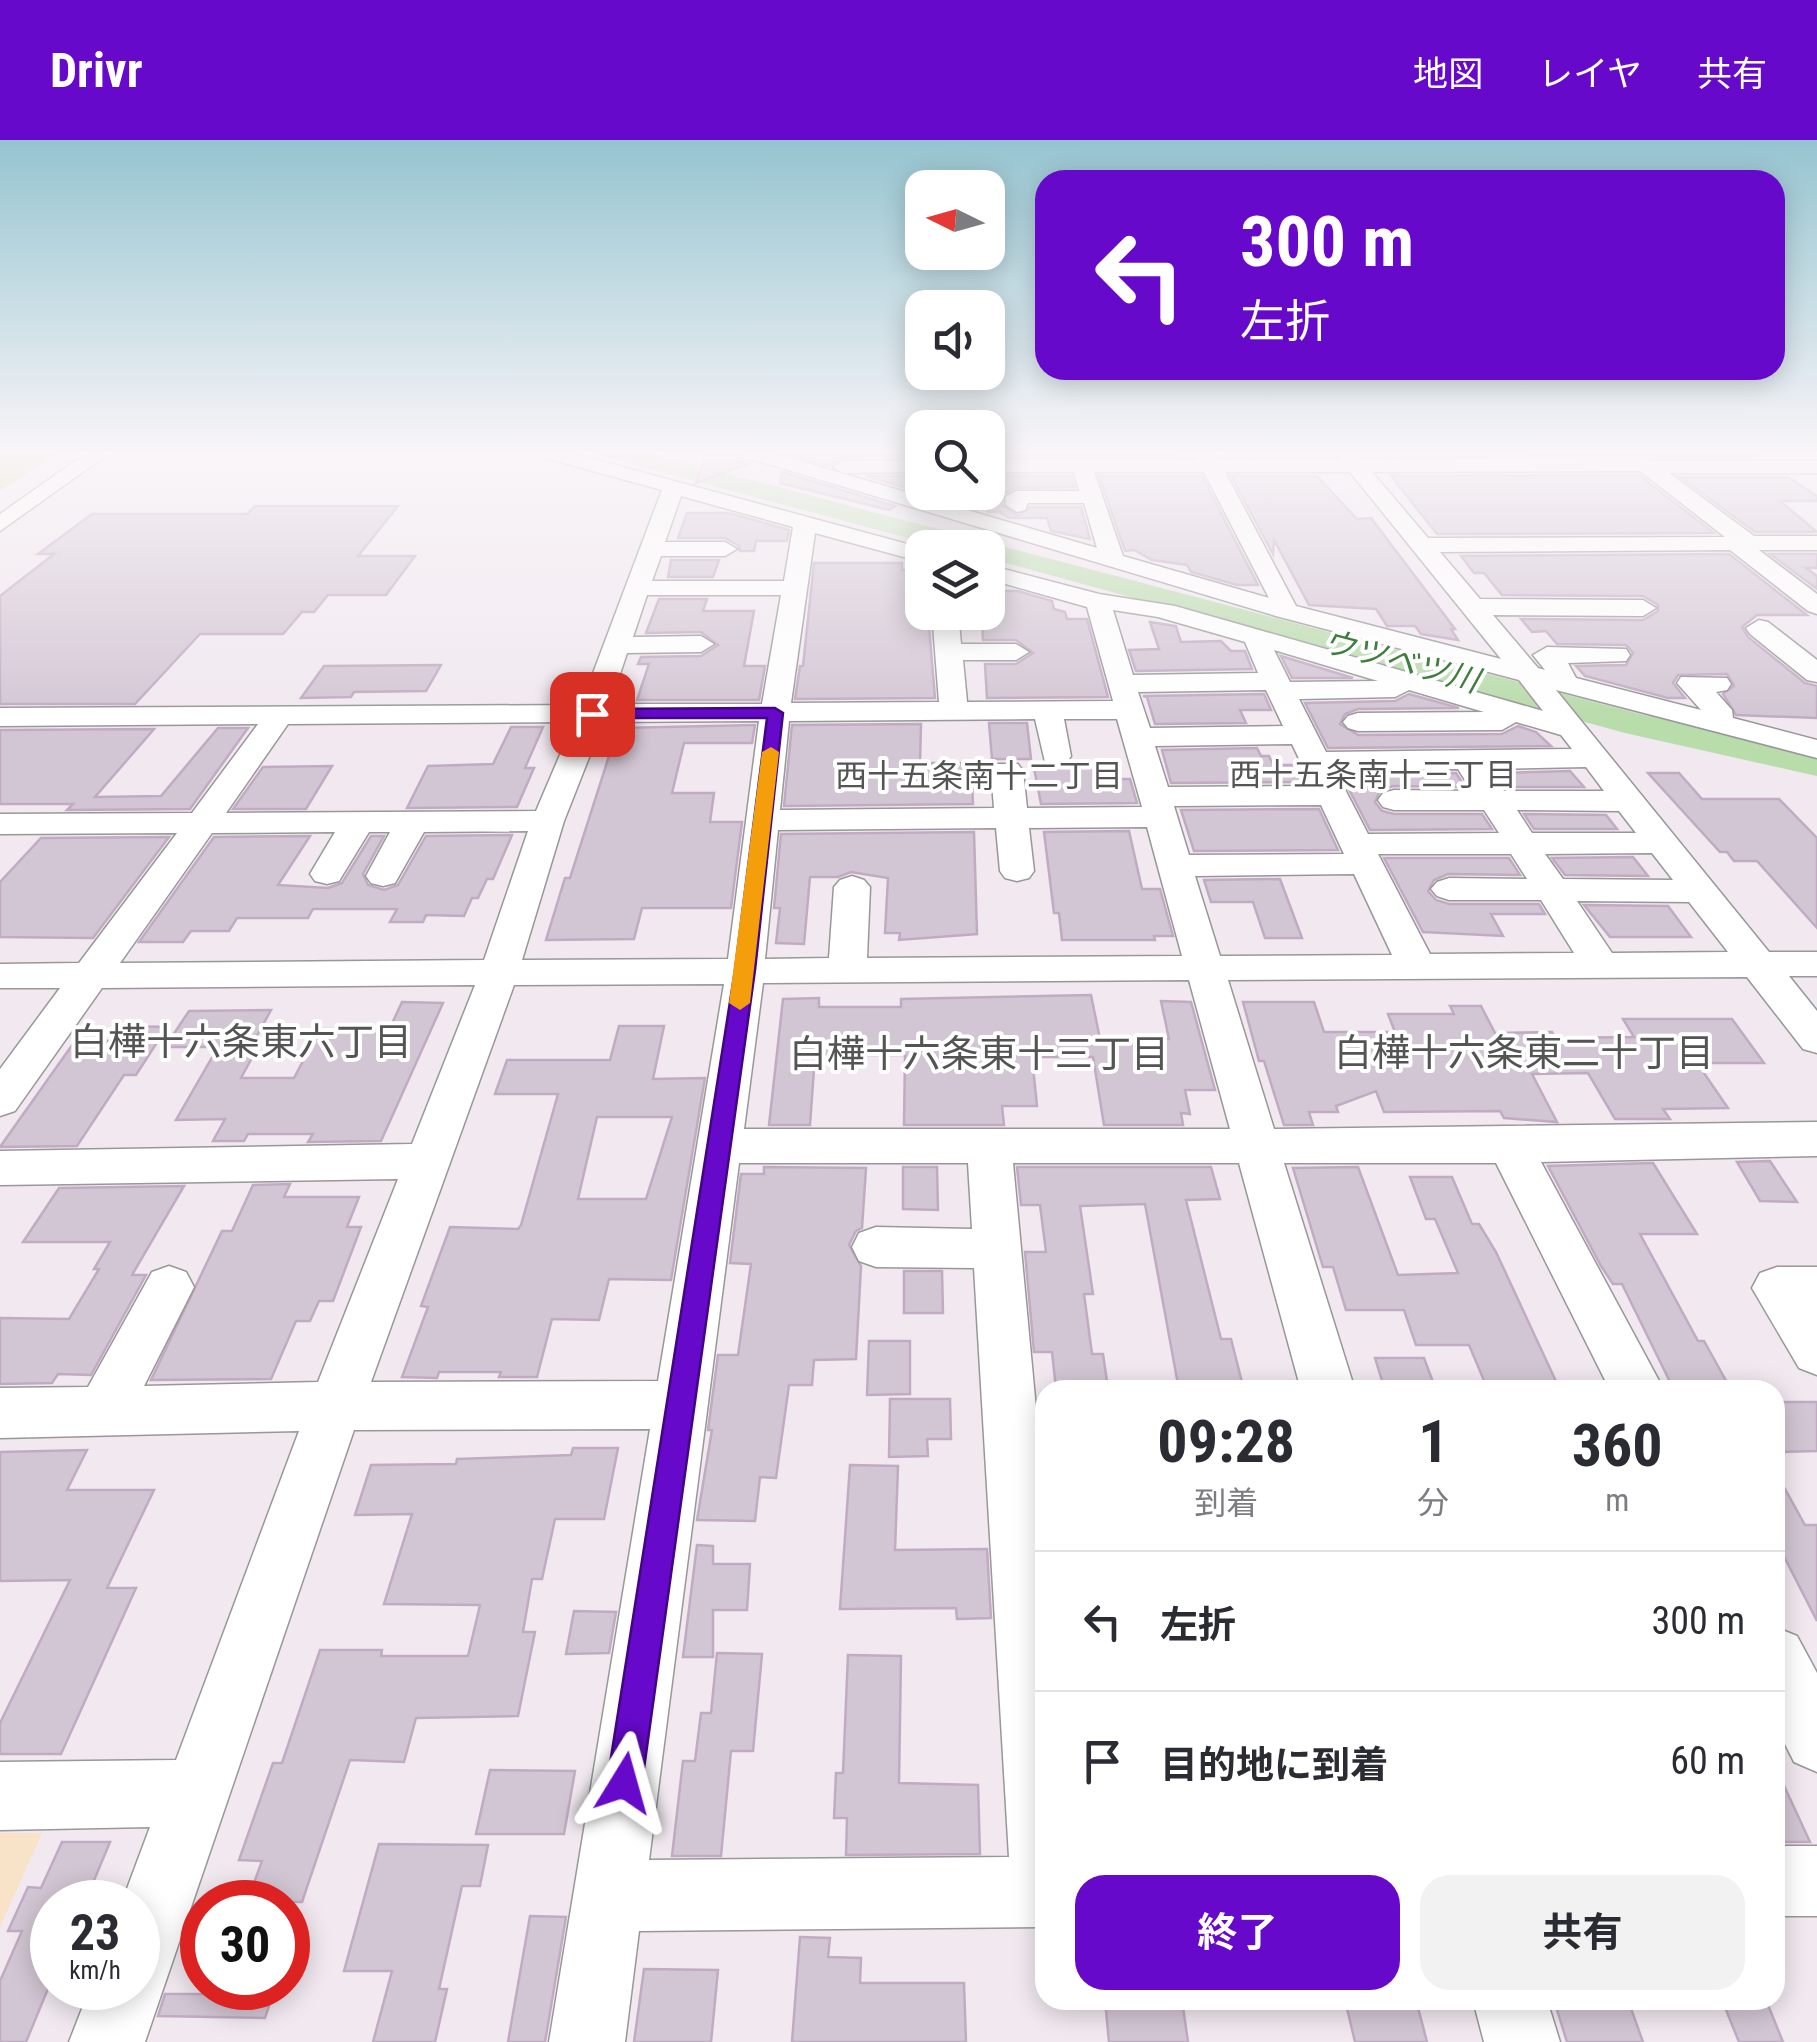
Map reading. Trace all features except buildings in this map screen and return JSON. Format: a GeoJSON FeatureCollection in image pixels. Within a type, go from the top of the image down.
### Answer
{"type":"FeatureCollection","features":[{"type":"Feature","properties":{"kind":"street"},"geometry":{"type":"LineString","coordinates":[[160,1898],[335,1406],[499,972],[548,820],[592,714],[654,541]]}},
{"type":"Feature","properties":{"kind":"street"},"geometry":{"type":"LineString","coordinates":[[587,2042],[745,970],[775,713],[802,541]]}},
{"type":"Feature","properties":{"kind":"street"},"geometry":{"type":"LineString","coordinates":[[868,541],[905,550]]}},
{"type":"Feature","properties":{"kind":"street"},"geometry":{"type":"LineString","coordinates":[[1056,541],[1460,658],[1817,749]]}},
{"type":"Feature","properties":{"kind":"street"},"geometry":{"type":"LineString","coordinates":[[1107,541],[1113,560]]}},
{"type":"Feature","properties":{"kind":"street"},"geometry":{"type":"LineString","coordinates":[[1252,541],[1285,610]]}},
{"type":"Feature","properties":{"kind":"street"},"geometry":{"type":"LineString","coordinates":[[1418,541],[1530,676],[1556,722],[1595,758],[1817,1039]]}},
{"type":"Feature","properties":{"kind":"street"},"geometry":{"type":"LineString","coordinates":[[1581,541],[1584,544]]}},
{"type":"Feature","properties":{"kind":"street"},"geometry":{"type":"LineString","coordinates":[[1739,541],[1814,604]]}},
{"type":"Feature","properties":{"kind":"street"},"geometry":{"type":"LineString","coordinates":[[1422,545],[1817,543]]}},
{"type":"Feature","properties":{"kind":"street"},"geometry":{"type":"LineString","coordinates":[[644,569],[725,549]]}},
{"type":"Feature","properties":{"kind":"street"},"geometry":{"type":"LineString","coordinates":[[644,569],[795,588]]}},
{"type":"Feature","properties":{"kind":"street"},"geometry":{"type":"LineString","coordinates":[[1005,579],[1129,628],[1253,636]]}},
{"type":"Feature","properties":{"kind":"street"},"geometry":{"type":"LineString","coordinates":[[1325,1380],[1255,1146],[1208,968],[1128,710],[1129,628],[1117,601],[1556,722]]}},
{"type":"Feature","properties":{"kind":"street"},"geometry":{"type":"LineString","coordinates":[[1814,604],[1761,615],[1817,674]]}},
{"type":"Feature","properties":{"kind":"street"},"geometry":{"type":"LineString","coordinates":[[1474,608],[1642,608]]}},
{"type":"Feature","properties":{"kind":"street"},"geometry":{"type":"LineString","coordinates":[[947,630],[954,712]]}},
{"type":"Feature","properties":{"kind":"street"},"geometry":{"type":"LineString","coordinates":[[1253,636],[1416,967]]}},
{"type":"Feature","properties":{"kind":"street"},"geometry":{"type":"LineString","coordinates":[[617,644],[701,644]]}},
{"type":"Feature","properties":{"kind":"street"},"geometry":{"type":"LineString","coordinates":[[949,652],[1016,652]]}},
{"type":"Feature","properties":{"kind":"street"},"geometry":{"type":"LineString","coordinates":[[1570,684],[1547,655],[1616,655]]}},
{"type":"Feature","properties":{"kind":"street"},"geometry":{"type":"LineString","coordinates":[[1717,684],[1691,684],[1717,710],[1720,726]]}},
{"type":"Feature","properties":{"kind":"street"},"geometry":{"type":"LineString","coordinates":[[0,717],[1128,710],[1278,686],[1435,687]]}},
{"type":"Feature","properties":{"kind":"street"},"geometry":{"type":"LineString","coordinates":[[1128,710],[1309,748],[1468,760],[1595,758]]}},
{"type":"Feature","properties":{"kind":"street"},"geometry":{"type":"LineString","coordinates":[[1048,711],[1056,756]]}},
{"type":"Feature","properties":{"kind":"street"},"geometry":{"type":"LineString","coordinates":[[0,1100],[280,715]]}},
{"type":"Feature","properties":{"kind":"street"},"geometry":{"type":"LineString","coordinates":[[1358,722],[1556,722]]}},
{"type":"Feature","properties":{"kind":"street"},"geometry":{"type":"LineString","coordinates":[[1468,760],[1601,966]]}},
{"type":"Feature","properties":{"kind":"street"},"geometry":{"type":"LineString","coordinates":[[1006,770],[1017,871]]}},
{"type":"Feature","properties":{"kind":"street"},"geometry":{"type":"LineString","coordinates":[[762,820],[1012,818],[1333,794]]}},
{"type":"Feature","properties":{"kind":"street"},"geometry":{"type":"LineString","coordinates":[[1394,800],[1629,801]]}},
{"type":"Feature","properties":{"kind":"street"},"geometry":{"type":"LineString","coordinates":[[0,824],[548,820]]}},
{"type":"Feature","properties":{"kind":"street"},"geometry":{"type":"LineString","coordinates":[[327,874],[358,822]]}},
{"type":"Feature","properties":{"kind":"street"},"geometry":{"type":"LineString","coordinates":[[382,876],[412,822]]}},
{"type":"Feature","properties":{"kind":"street"},"geometry":{"type":"LineString","coordinates":[[1175,866],[1522,844],[1664,843]]}},
{"type":"Feature","properties":{"kind":"street"},"geometry":{"type":"LineString","coordinates":[[847,970],[852,887]]}},
{"type":"Feature","properties":{"kind":"street"},"geometry":{"type":"LineString","coordinates":[[1449,889],[1703,891]]}},
{"type":"Feature","properties":{"kind":"street"},"geometry":{"type":"LineString","coordinates":[[0,976],[1817,964]]}},
{"type":"Feature","properties":{"kind":"street"},"geometry":{"type":"LineString","coordinates":[[718,1146],[1510,1146],[1817,1139]]}},
{"type":"Feature","properties":{"kind":"street"},"geometry":{"type":"LineString","coordinates":[[1510,1146],[1631,1380]]}},
{"type":"Feature","properties":{"kind":"street"},"geometry":{"type":"LineString","coordinates":[[989,1148],[1035,1750]]}},
{"type":"Feature","properties":{"kind":"street"},"geometry":{"type":"LineString","coordinates":[[0,1168],[427,1162]]}},
{"type":"Feature","properties":{"kind":"street"},"geometry":{"type":"LineString","coordinates":[[876,1247],[996,1249]]}},
{"type":"Feature","properties":{"kind":"street"},"geometry":{"type":"LineString","coordinates":[[103,1410],[168,1287]]}},
{"type":"Feature","properties":{"kind":"street"},"geometry":{"type":"LineString","coordinates":[[1817,1288],[1777,1288],[1817,1352]]}},
{"type":"Feature","properties":{"kind":"street"},"geometry":{"type":"LineString","coordinates":[[0,1413],[680,1404]]}},
{"type":"Feature","properties":{"kind":"street"},"geometry":{"type":"LineString","coordinates":[[1785,1677],[1817,1739]]}},
{"type":"Feature","properties":{"kind":"street"},"geometry":{"type":"LineString","coordinates":[[0,1796],[198,1793]]}},
{"type":"Feature","properties":{"kind":"street"},"geometry":{"type":"LineString","coordinates":[[1785,1881],[1817,1881]]}},
{"type":"Feature","properties":{"kind":"street"},"geometry":{"type":"LineString","coordinates":[[608,1896],[1035,1892]]}},
{"type":"Feature","properties":{"kind":"street"},"geometry":{"type":"LineString","coordinates":[[107,2042],[119,2010]]}},
{"type":"Feature","properties":{"kind":"street"},"geometry":{"type":"LineString","coordinates":[[1513,2010],[1522,2042]]}},
{"type":"Feature","properties":{"kind":"shaded area"},"geometry":{"type":"Polygon","coordinates":[[[0,1833],[42,1833],[0,1927],[0,1833]]]}},
{"type":"Feature","properties":{"kind":"waterway","name":"ウツベツ川"},"geometry":{"type":"LineString","coordinates":[[1005,554],[1639,725],[1817,764]]}},
{"type":"Feature","properties":{"kind":"slow traffic"},"geometry":{"type":"LineString","coordinates":[[740,1003],[771,752]]}},
{"type":"Feature","properties":{"kind":"district","name":"西十五条南十三丁目"},"geometry":{"type":"Point","coordinates":[1373,775]}},
{"type":"Feature","properties":{"kind":"district","name":"西十五条南十二丁目"},"geometry":{"type":"Point","coordinates":[979,776]}},
{"type":"Feature","properties":{"kind":"district","name":"白樺十六条東六丁目"},"geometry":{"type":"Point","coordinates":[241,1042]}},
{"type":"Feature","properties":{"kind":"district","name":"白樺十六条東二十丁目"},"geometry":{"type":"Point","coordinates":[1524,1053]}},
{"type":"Feature","properties":{"kind":"district","name":"白樺十六条東十三丁目"},"geometry":{"type":"Point","coordinates":[979,1054]}},
{"type":"Feature","properties":{"kind":"route"},"geometry":{"type":"LineString","coordinates":[[592,714],[775,713],[745,970],[624,1783]]}}]}
